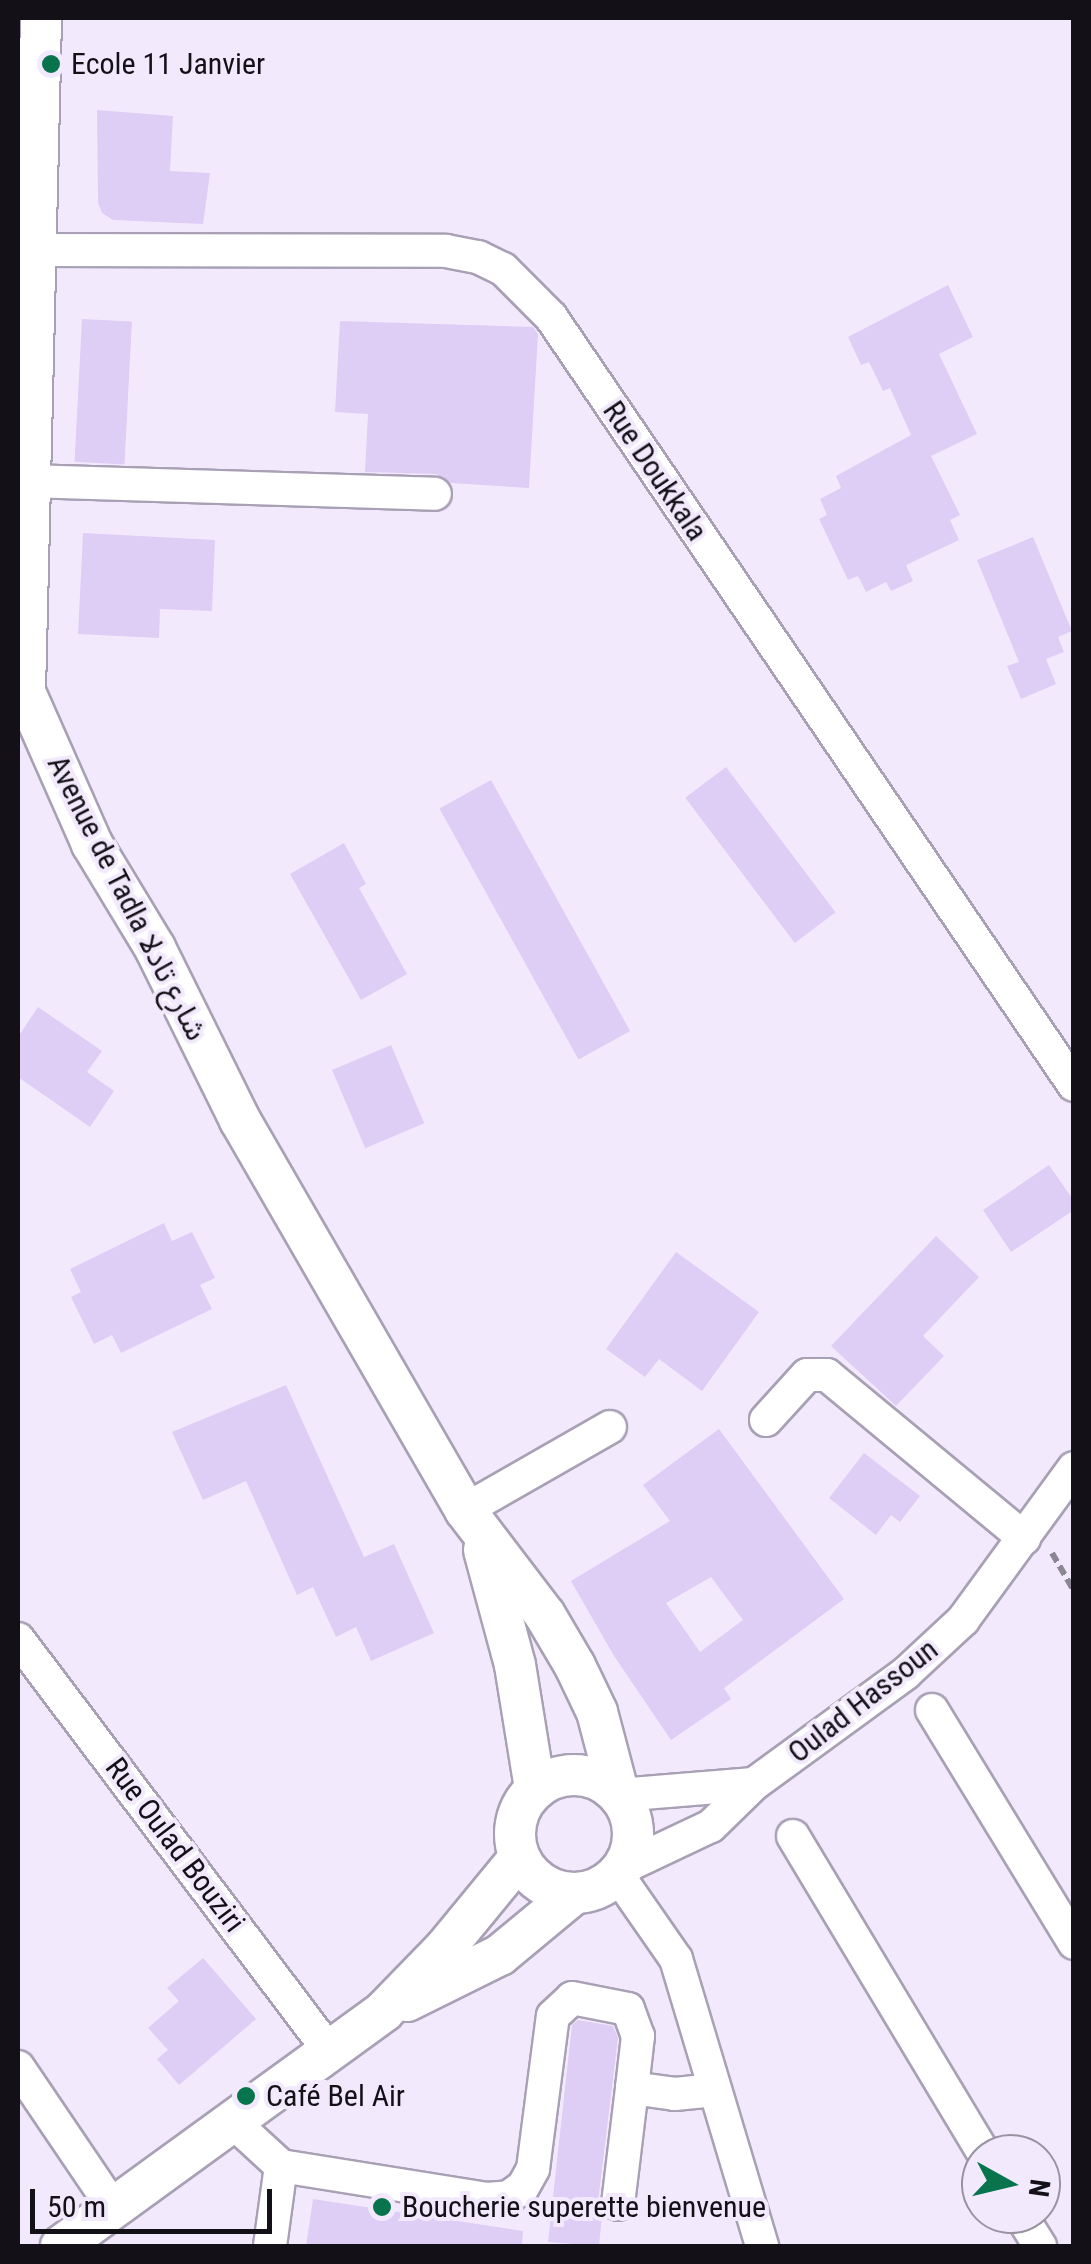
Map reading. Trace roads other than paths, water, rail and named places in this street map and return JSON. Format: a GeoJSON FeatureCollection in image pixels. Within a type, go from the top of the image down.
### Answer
{"type":"FeatureCollection","features":[{"type":"Feature","properties":{"kind":"main road","name":"Avenue de Tadla شارع تادلا"},"geometry":{"type":"LineString","coordinates":[[41,18],[26,253],[28,480],[21,693],[92,844],[155,948],[240,1120],[472,1521],[546,1615],[575,1666],[597,1712],[619,1795]]}},
{"type":"Feature","properties":{"kind":"main road","name":"Avenue de Tadla شارع تادلا"},"geometry":{"type":"LineString","coordinates":[[472,1521],[516,1665],[535,1789]]}},
{"type":"Feature","properties":{"kind":"main road"},"geometry":{"type":"LineString","coordinates":[[384,2011],[500,1954],[575,1894],[621,1872],[634,1829],[619,1795],[605,1783],[569,1774],[535,1789],[516,1820],[520,1858],[542,1884],[575,1894]]}},
{"type":"Feature","properties":{"kind":"main road"},"geometry":{"type":"LineString","coordinates":[[60,2246],[384,2011],[446,1947],[520,1858]]}},
{"type":"Feature","properties":{"kind":"street","name":"Rue Doukkala"},"geometry":{"type":"LineString","coordinates":[[26,253],[446,251],[503,269],[551,317],[1074,1085]]}},
{"type":"Feature","properties":{"kind":"street"},"geometry":{"type":"LineString","coordinates":[[28,480],[435,494]]}},
{"type":"Feature","properties":{"kind":"street"},"geometry":{"type":"LineString","coordinates":[[766,1420],[806,1375],[827,1374],[1030,1532]]}},
{"type":"Feature","properties":{"kind":"street"},"geometry":{"type":"LineString","coordinates":[[472,1521],[610,1428]]}},
{"type":"Feature","properties":{"kind":"street","name":"Oulad Hassoun"},"geometry":{"type":"LineString","coordinates":[[621,1872],[710,1826],[754,1784],[906,1673],[963,1620],[1074,1468]]}},
{"type":"Feature","properties":{"kind":"street","name":"Rue Oulad Bouziri"},"geometry":{"type":"LineString","coordinates":[[18,1639],[330,2052]]}},
{"type":"Feature","properties":{"kind":"street"},"geometry":{"type":"LineString","coordinates":[[932,1710],[1074,1943]]}},
{"type":"Feature","properties":{"kind":"street"},"geometry":{"type":"LineString","coordinates":[[619,1795],[754,1784]]}},
{"type":"Feature","properties":{"kind":"street"},"geometry":{"type":"LineString","coordinates":[[792,1836],[972,2134]]}},
{"type":"Feature","properties":{"kind":"street"},"geometry":{"type":"LineString","coordinates":[[621,1872],[676,1959],[762,2246]]}},
{"type":"Feature","properties":{"kind":"street"},"geometry":{"type":"LineString","coordinates":[[231,2120],[281,2166],[487,2199],[510,2196],[523,2187],[533,2169],[553,2016],[572,1998],[618,2003],[628,2009],[638,2036],[618,2204]]}},
{"type":"Feature","properties":{"kind":"street"},"geometry":{"type":"LineString","coordinates":[[18,2066],[112,2206]]}},
{"type":"Feature","properties":{"kind":"street"},"geometry":{"type":"LineString","coordinates":[[632,2088],[674,2094],[716,2090]]}},
{"type":"Feature","properties":{"kind":"street"},"geometry":{"type":"LineString","coordinates":[[270,2246],[281,2166]]}},
{"type":"Feature","properties":{"kind":"place","name":"Ecole 11 Janvier"},"geometry":{"type":"Point","coordinates":[51,64]}},
{"type":"Feature","properties":{"kind":"place","name":"Café Bel Air"},"geometry":{"type":"Point","coordinates":[246,2096]}},
{"type":"Feature","properties":{"kind":"place","name":"Boucherie superette bienvenue"},"geometry":{"type":"Point","coordinates":[382,2207]}}]}
